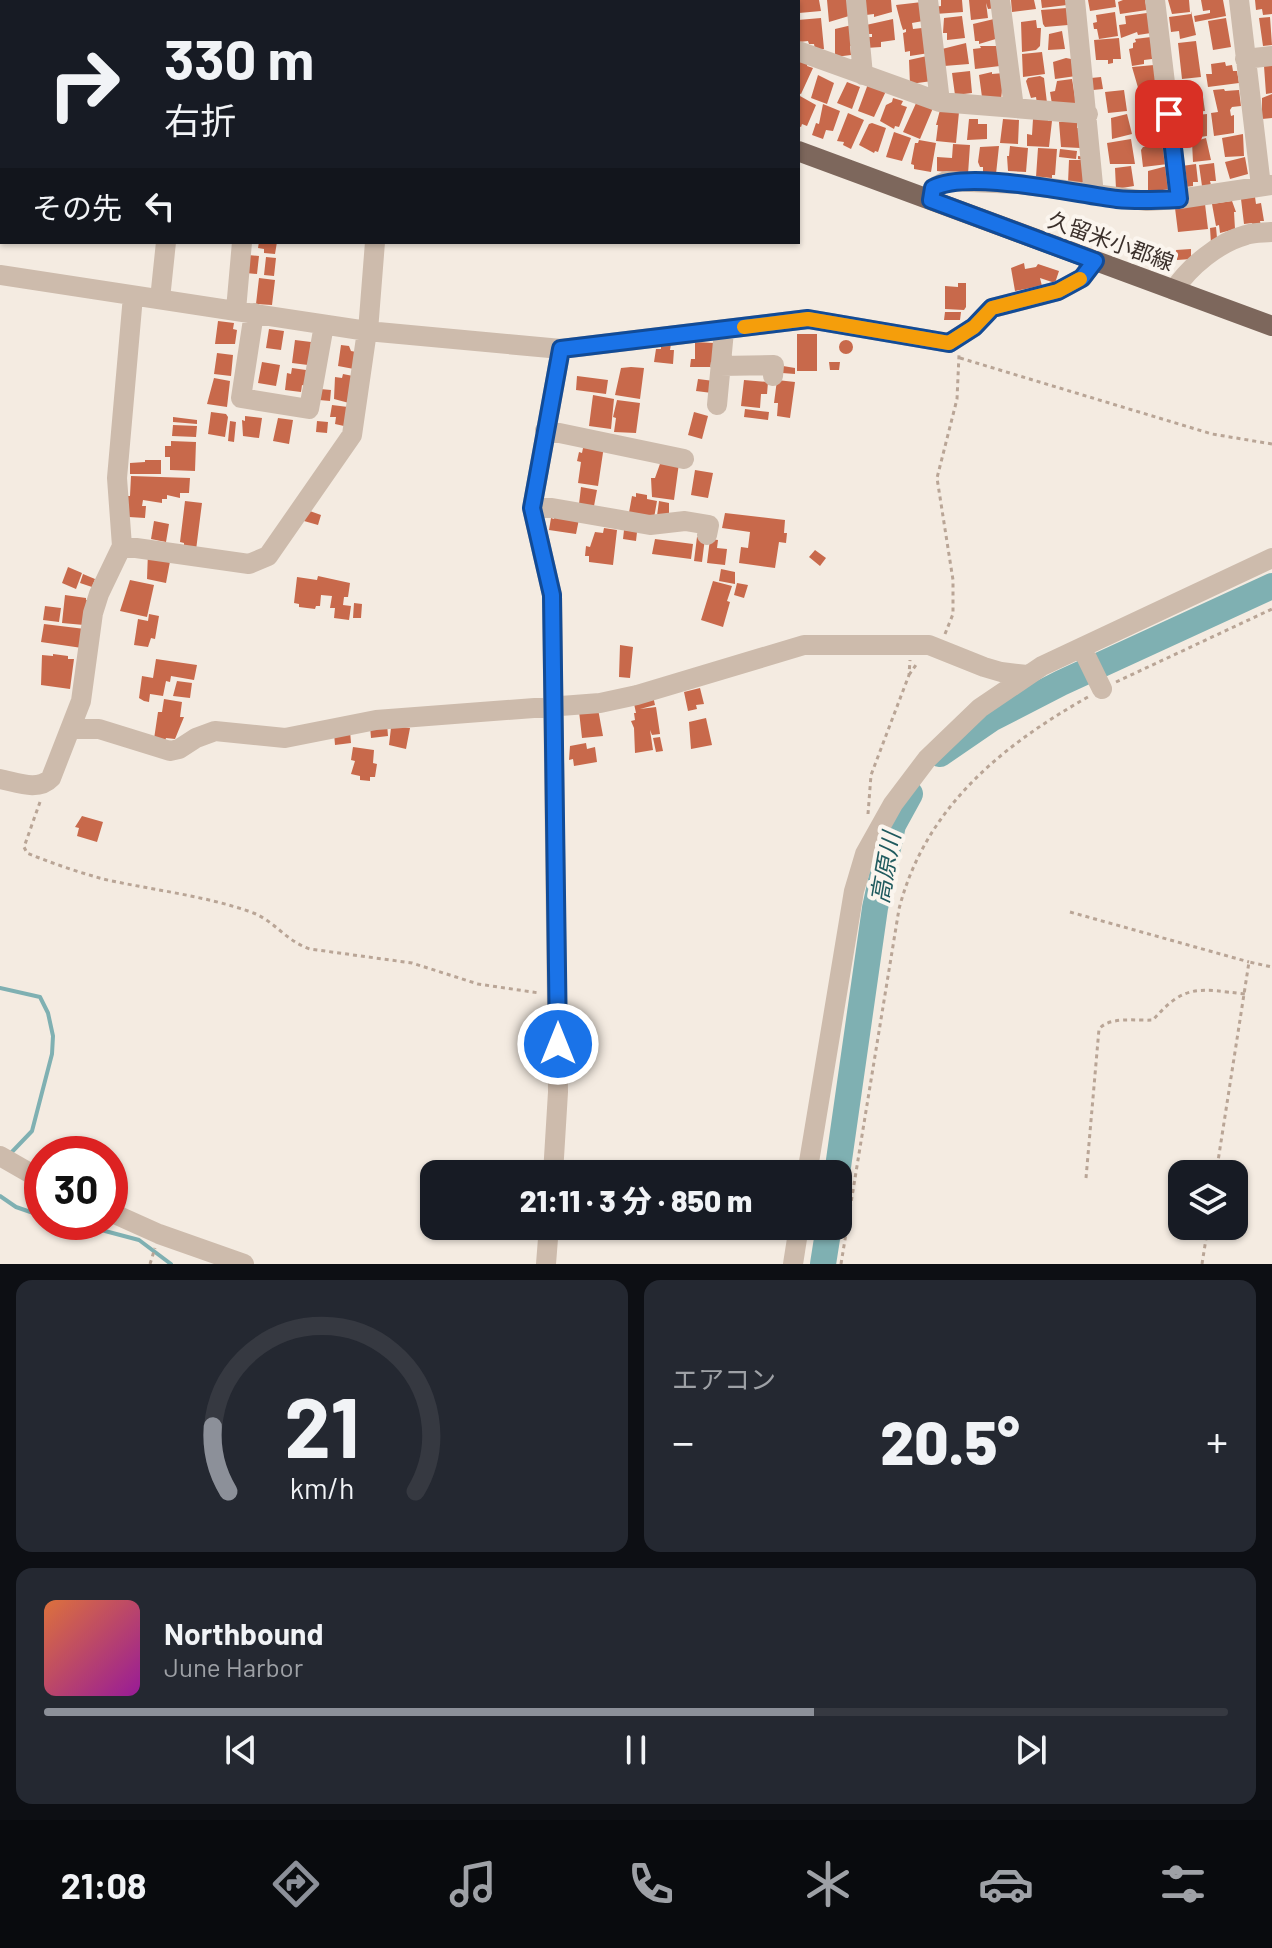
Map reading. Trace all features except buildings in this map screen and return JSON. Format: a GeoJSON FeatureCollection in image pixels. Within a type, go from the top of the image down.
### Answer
{"type":"FeatureCollection","features":[{"type":"Feature","properties":{"kind":"main road","name":"久留米小郡線"},"geometry":{"type":"LineString","coordinates":[[800,152],[1272,326]]}},
{"type":"Feature","properties":{"kind":"street"},"geometry":{"type":"LineString","coordinates":[[856,0],[863,75]]}},
{"type":"Feature","properties":{"kind":"street"},"geometry":{"type":"LineString","coordinates":[[928,0],[940,102]]}},
{"type":"Feature","properties":{"kind":"street"},"geometry":{"type":"LineString","coordinates":[[1000,0],[1014,108]]}},
{"type":"Feature","properties":{"kind":"street"},"geometry":{"type":"LineString","coordinates":[[1075,0],[1094,195]]}},
{"type":"Feature","properties":{"kind":"street"},"geometry":{"type":"LineString","coordinates":[[1155,0],[1179,199]]}},
{"type":"Feature","properties":{"kind":"street"},"geometry":{"type":"LineString","coordinates":[[931,200],[933,188],[946,181],[1019,184],[1147,201],[1266,186],[1245,59],[1239,0]]}},
{"type":"Feature","properties":{"kind":"street"},"geometry":{"type":"LineString","coordinates":[[800,52],[940,102],[1088,114]]}},
{"type":"Feature","properties":{"kind":"street"},"geometry":{"type":"LineString","coordinates":[[1245,59],[1272,56]]}},
{"type":"Feature","properties":{"kind":"street"},"geometry":{"type":"LineString","coordinates":[[1174,290],[1183,275],[1224,245],[1245,235],[1272,232]]}},
{"type":"Feature","properties":{"kind":"street"},"geometry":{"type":"LineString","coordinates":[[160,299],[166,244]]}},
{"type":"Feature","properties":{"kind":"street"},"geometry":{"type":"LineString","coordinates":[[242,244],[245,312],[241,398],[309,409],[324,325]]}},
{"type":"Feature","properties":{"kind":"street"},"geometry":{"type":"LineString","coordinates":[[122,546],[249,564],[268,556],[352,435],[367,331],[375,244]]}},
{"type":"Feature","properties":{"kind":"street"},"geometry":{"type":"LineString","coordinates":[[0,275],[367,331],[561,349],[808,319],[949,343],[957,349],[992,308],[1058,291],[1082,278],[1095,261]]}},
{"type":"Feature","properties":{"kind":"street"},"geometry":{"type":"LineString","coordinates":[[0,779],[36,786],[45,784],[51,778],[81,701],[93,613],[107,571],[122,546],[117,478],[133,296]]}},
{"type":"Feature","properties":{"kind":"street"},"geometry":{"type":"LineString","coordinates":[[717,405],[724,331]]}},
{"type":"Feature","properties":{"kind":"street"},"geometry":{"type":"LineString","coordinates":[[554,1160],[558,1092],[552,595],[532,508],[561,349]]}},
{"type":"Feature","properties":{"kind":"street"},"geometry":{"type":"LineString","coordinates":[[720,366],[774,365],[773,376]]}},
{"type":"Feature","properties":{"kind":"street"},"geometry":{"type":"LineString","coordinates":[[545,430],[684,459]]}},
{"type":"Feature","properties":{"kind":"street"},"geometry":{"type":"LineString","coordinates":[[532,508],[552,508],[650,525],[685,521],[709,525],[707,535]]}},
{"type":"Feature","properties":{"kind":"street"},"geometry":{"type":"LineString","coordinates":[[809,1160],[854,891],[865,854],[893,804],[927,759],[980,708],[1027,675],[1272,558]]}},
{"type":"Feature","properties":{"kind":"street"},"geometry":{"type":"LineString","coordinates":[[71,729],[110,731],[170,751],[215,731],[285,738],[376,720],[600,703],[637,695],[804,645],[934,647],[1001,672],[1027,675]]}},
{"type":"Feature","properties":{"kind":"street"},"geometry":{"type":"LineString","coordinates":[[1083,650],[1100,687]]}},
{"type":"Feature","properties":{"kind":"street"},"geometry":{"type":"LineString","coordinates":[[0,1156],[24,1170]]}},
{"type":"Feature","properties":{"kind":"street"},"geometry":{"type":"LineString","coordinates":[[128,1220],[244,1264]]}},
{"type":"Feature","properties":{"kind":"street"},"geometry":{"type":"LineString","coordinates":[[546,1264],[548,1240]]}},
{"type":"Feature","properties":{"kind":"street"},"geometry":{"type":"LineString","coordinates":[[793,1264],[797,1240]]}},
{"type":"Feature","properties":{"kind":"path"},"geometry":{"type":"LineString","coordinates":[[909,675],[947,632],[953,614],[953,580],[937,478],[957,399],[957,349],[1212,434],[1272,444]]}},
{"type":"Feature","properties":{"kind":"path"},"geometry":{"type":"LineString","coordinates":[[841,1264],[899,909],[913,865],[936,824],[973,779],[1018,740],[1100,687],[1272,609]]}},
{"type":"Feature","properties":{"kind":"path"},"geometry":{"type":"LineString","coordinates":[[867,822],[871,775],[909,675],[913,645]]}},
{"type":"Feature","properties":{"kind":"path"},"geometry":{"type":"LineString","coordinates":[[42,799],[24,847],[27,853],[102,878],[195,895],[261,915],[297,945],[310,949],[412,963],[478,984],[557,995]]}},
{"type":"Feature","properties":{"kind":"path"},"geometry":{"type":"LineString","coordinates":[[1070,912],[1272,967]]}},
{"type":"Feature","properties":{"kind":"path"},"geometry":{"type":"LineString","coordinates":[[1218,1160],[1249,962]]}},
{"type":"Feature","properties":{"kind":"path"},"geometry":{"type":"LineString","coordinates":[[1086,1178],[1099,1029],[1104,1023],[1153,1020],[1174,997],[1186,992],[1211,990],[1245,994]]}},
{"type":"Feature","properties":{"kind":"path"},"geometry":{"type":"LineString","coordinates":[[1202,1264],[1206,1240]]}},
{"type":"Feature","properties":{"kind":"waterway","name":"高原川"},"geometry":{"type":"LineString","coordinates":[[940,754],[991,719],[1061,683],[1272,586]]}},
{"type":"Feature","properties":{"kind":"waterway","name":"高原川"},"geometry":{"type":"LineString","coordinates":[[839,1160],[875,908],[893,825],[910,794]]}},
{"type":"Feature","properties":{"kind":"waterway"},"geometry":{"type":"LineString","coordinates":[[0,988],[40,997],[48,1013],[53,1036],[52,1054],[32,1131],[9,1155]]}},
{"type":"Feature","properties":{"kind":"waterway"},"geometry":{"type":"LineString","coordinates":[[0,1196],[24,1210]]}},
{"type":"Feature","properties":{"kind":"waterway"},"geometry":{"type":"LineString","coordinates":[[128,1237],[139,1240],[171,1264]]}},
{"type":"Feature","properties":{"kind":"waterway","name":"高原川"},"geometry":{"type":"LineString","coordinates":[[823,1264],[827,1240]]}},
{"type":"Feature","properties":{"kind":"slow traffic"},"geometry":{"type":"LineString","coordinates":[[744,327],[808,319],[949,343],[974,327],[992,308],[1058,291],[1080,279]]}},
{"type":"Feature","properties":{"kind":"route"},"geometry":{"type":"LineString","coordinates":[[558,1044],[552,595],[532,508],[561,349],[808,319],[949,343],[974,327],[992,308],[1058,291],[1082,278],[1095,261],[931,200],[933,188],[946,181],[1019,184],[1118,199],[1179,199],[1169,114]]}}]}
